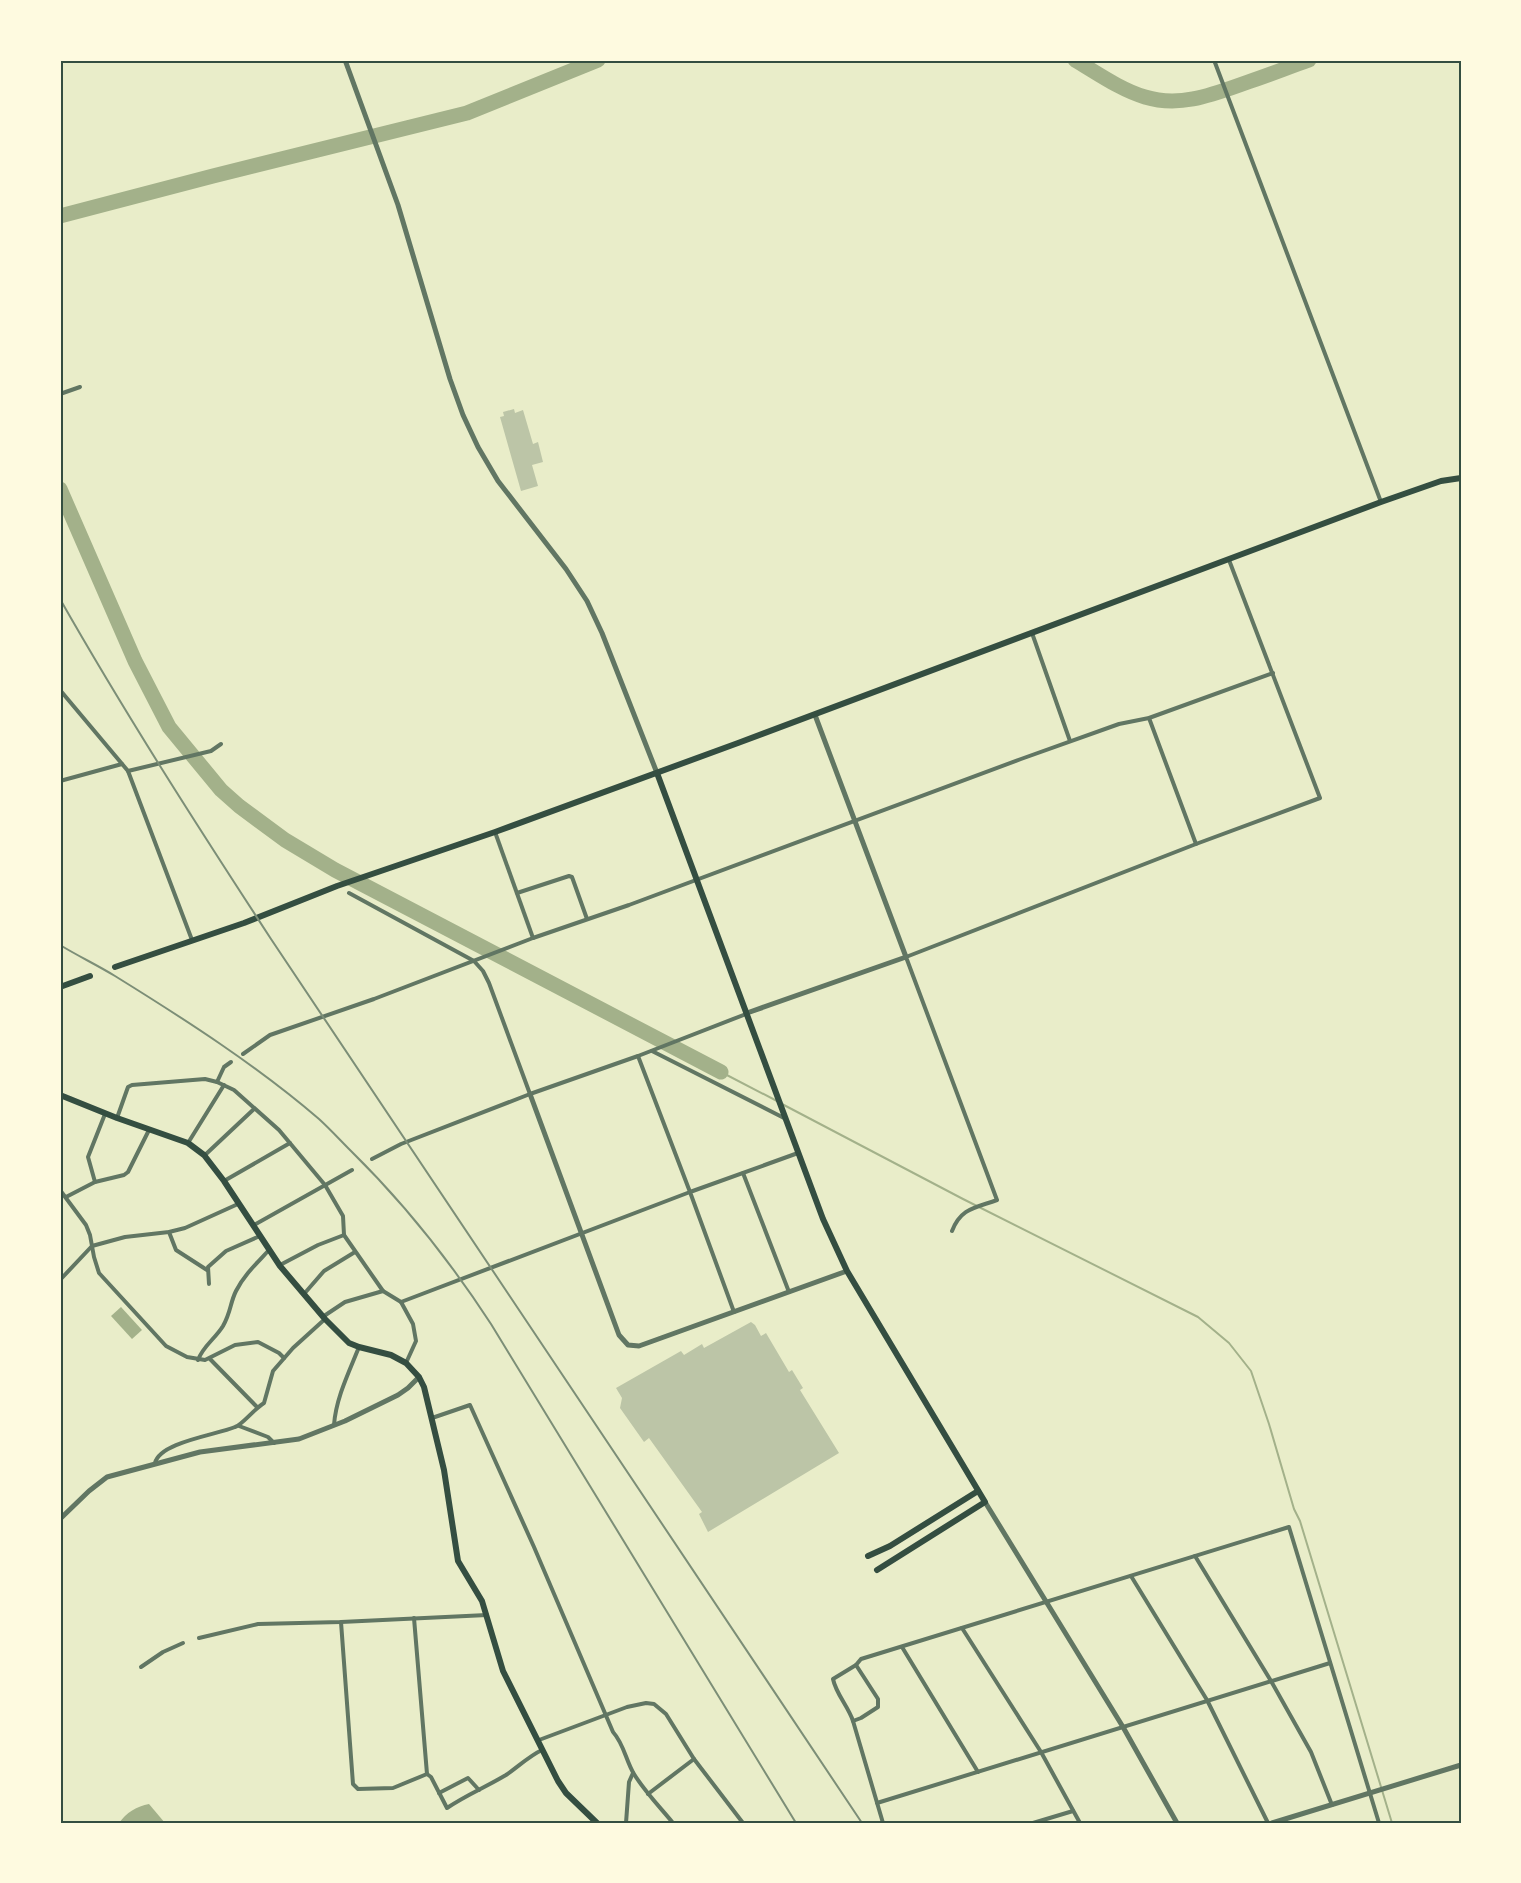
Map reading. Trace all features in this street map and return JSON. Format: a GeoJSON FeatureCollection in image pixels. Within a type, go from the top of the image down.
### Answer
{"type":"FeatureCollection","features":[{"type":"Feature","properties":{"kind":"main road"},"geometry":{"type":"LineString","coordinates":[[115,968],[815,715],[1381,502],[1441,481],[1461,478]]}},
{"type":"Feature","properties":{"kind":"main road"},"geometry":{"type":"LineString","coordinates":[[657,773],[823,1219],[847,1271],[985,1502],[877,1570]]}},
{"type":"Feature","properties":{"kind":"main road"},"geometry":{"type":"LineString","coordinates":[[60,987],[90,976]]}},
{"type":"Feature","properties":{"kind":"main road"},"geometry":{"type":"LineString","coordinates":[[60,1095],[105,1114],[188,1143],[204,1155],[224,1181],[280,1266],[324,1318],[349,1342],[359,1347],[391,1355],[406,1364],[419,1377],[432,1418],[447,1487],[458,1561],[477,1590],[488,1614],[503,1671],[542,1750],[566,1793],[597,1823]]}},
{"type":"Feature","properties":{"kind":"main road"},"geometry":{"type":"LineString","coordinates":[[868,1556],[890,1546],[978,1491]]}},
{"type":"Feature","properties":{"kind":"street"},"geometry":{"type":"LineString","coordinates":[[345,60],[398,205],[463,415],[498,481],[566,569],[587,601],[602,633],[657,773]]}},
{"type":"Feature","properties":{"kind":"street"},"geometry":{"type":"LineString","coordinates":[[1214,60],[1381,502]]}},
{"type":"Feature","properties":{"kind":"street"},"geometry":{"type":"LineString","coordinates":[[60,394],[80,387]]}},
{"type":"Feature","properties":{"kind":"street"},"geometry":{"type":"LineString","coordinates":[[372,1160],[401,1144],[530,1094],[638,1056],[747,1013],[906,957],[1320,798],[1229,560]]}},
{"type":"Feature","properties":{"kind":"street"},"geometry":{"type":"LineString","coordinates":[[1032,633],[1070,741]]}},
{"type":"Feature","properties":{"kind":"street"},"geometry":{"type":"LineString","coordinates":[[243,1053],[270,1035],[629,905],[1070,741],[1119,724],[1149,718],[1272,673]]}},
{"type":"Feature","properties":{"kind":"street"},"geometry":{"type":"LineString","coordinates":[[60,690],[128,771],[192,941]]}},
{"type":"Feature","properties":{"kind":"street"},"geometry":{"type":"LineString","coordinates":[[815,715],[997,1200],[968,1211],[958,1218],[952,1231]]}},
{"type":"Feature","properties":{"kind":"street"},"geometry":{"type":"LineString","coordinates":[[1149,718],[1196,844]]}},
{"type":"Feature","properties":{"kind":"street"},"geometry":{"type":"LineString","coordinates":[[128,771],[180,760],[211,751],[221,744]]}},
{"type":"Feature","properties":{"kind":"street"},"geometry":{"type":"LineString","coordinates":[[60,781],[122,764]]}},
{"type":"Feature","properties":{"kind":"street"},"geometry":{"type":"LineString","coordinates":[[495,832],[533,938]]}},
{"type":"Feature","properties":{"kind":"street"},"geometry":{"type":"LineString","coordinates":[[517,893],[572,877],[587,919]]}},
{"type":"Feature","properties":{"kind":"street"},"geometry":{"type":"LineString","coordinates":[[349,893],[474,961],[483,971],[619,1335],[627,1345],[639,1346],[847,1271]]}},
{"type":"Feature","properties":{"kind":"street"},"geometry":{"type":"LineString","coordinates":[[653,1049],[785,1116]]}},
{"type":"Feature","properties":{"kind":"street"},"geometry":{"type":"LineString","coordinates":[[638,1056],[734,1312]]}},
{"type":"Feature","properties":{"kind":"street"},"geometry":{"type":"LineString","coordinates":[[217,1082],[224,1067],[231,1062]]}},
{"type":"Feature","properties":{"kind":"street"},"geometry":{"type":"LineString","coordinates":[[117,1118],[128,1087],[132,1085],[205,1079],[234,1090],[279,1130],[325,1185],[343,1216],[344,1235],[382,1291],[401,1302],[413,1324],[416,1341],[406,1364]]}},
{"type":"Feature","properties":{"kind":"street"},"geometry":{"type":"LineString","coordinates":[[188,1143],[224,1085]]}},
{"type":"Feature","properties":{"kind":"street"},"geometry":{"type":"LineString","coordinates":[[204,1155],[254,1108]]}},
{"type":"Feature","properties":{"kind":"street"},"geometry":{"type":"LineString","coordinates":[[95,1182],[88,1156],[105,1114]]}},
{"type":"Feature","properties":{"kind":"street"},"geometry":{"type":"LineString","coordinates":[[66,1197],[95,1182],[128,1172],[149,1130]]}},
{"type":"Feature","properties":{"kind":"street"},"geometry":{"type":"LineString","coordinates":[[224,1181],[290,1143]]}},
{"type":"Feature","properties":{"kind":"street"},"geometry":{"type":"LineString","coordinates":[[401,1302],[799,1153]]}},
{"type":"Feature","properties":{"kind":"street"},"geometry":{"type":"LineString","coordinates":[[254,1226],[352,1170]]}},
{"type":"Feature","properties":{"kind":"street"},"geometry":{"type":"LineString","coordinates":[[742,1173],[789,1292]]}},
{"type":"Feature","properties":{"kind":"street"},"geometry":{"type":"LineString","coordinates":[[60,1190],[86,1225],[99,1273],[165,1346],[198,1360],[210,1359],[213,1355],[235,1345],[258,1342],[284,1358]]}},
{"type":"Feature","properties":{"kind":"street"},"geometry":{"type":"LineString","coordinates":[[60,1280],[92,1246],[125,1237],[184,1228],[239,1204]]}},
{"type":"Feature","properties":{"kind":"street"},"geometry":{"type":"LineString","coordinates":[[169,1232],[176,1250],[207,1270],[209,1284]]}},
{"type":"Feature","properties":{"kind":"street"},"geometry":{"type":"LineString","coordinates":[[280,1266],[318,1245],[344,1235]]}},
{"type":"Feature","properties":{"kind":"street"},"geometry":{"type":"LineString","coordinates":[[207,1270],[226,1251],[260,1236]]}},
{"type":"Feature","properties":{"kind":"street"},"geometry":{"type":"LineString","coordinates":[[198,1360],[201,1350],[218,1333],[229,1315],[235,1293],[242,1281],[269,1251]]}},
{"type":"Feature","properties":{"kind":"street"},"geometry":{"type":"LineString","coordinates":[[303,1294],[324,1271],[356,1252]]}},
{"type":"Feature","properties":{"kind":"street"},"geometry":{"type":"LineString","coordinates":[[155,1463],[156,1457],[162,1452],[239,1426],[264,1403],[273,1371],[324,1318],[345,1302],[382,1291]]}},
{"type":"Feature","properties":{"kind":"street"},"geometry":{"type":"LineString","coordinates":[[334,1425],[334,1412],[359,1347]]}},
{"type":"Feature","properties":{"kind":"street"},"geometry":{"type":"LineString","coordinates":[[210,1359],[257,1407]]}},
{"type":"Feature","properties":{"kind":"street"},"geometry":{"type":"LineString","coordinates":[[60,1520],[102,1480],[113,1475],[200,1452],[299,1439],[398,1395],[408,1389],[419,1377]]}},
{"type":"Feature","properties":{"kind":"street"},"geometry":{"type":"LineString","coordinates":[[432,1418],[470,1405],[613,1732],[619,1738],[633,1773],[673,1823]]}},
{"type":"Feature","properties":{"kind":"street"},"geometry":{"type":"LineString","coordinates":[[239,1426],[268,1437],[274,1443]]}},
{"type":"Feature","properties":{"kind":"street"},"geometry":{"type":"LineString","coordinates":[[985,1502],[1123,1727],[1177,1823]]}},
{"type":"Feature","properties":{"kind":"street"},"geometry":{"type":"LineString","coordinates":[[883,1823],[850,1712],[834,1685],[833,1679],[856,1665],[861,1659],[1289,1527],[1379,1823]]}},
{"type":"Feature","properties":{"kind":"street"},"geometry":{"type":"LineString","coordinates":[[1196,1556],[1311,1752],[1332,1805]]}},
{"type":"Feature","properties":{"kind":"street"},"geometry":{"type":"LineString","coordinates":[[1131,1576],[1207,1700],[1270,1823],[1461,1765]]}},
{"type":"Feature","properties":{"kind":"street"},"geometry":{"type":"LineString","coordinates":[[198,1638],[248,1624],[341,1622],[488,1614]]}},
{"type":"Feature","properties":{"kind":"street"},"geometry":{"type":"LineString","coordinates":[[414,1618],[427,1774],[431,1777],[447,1808],[517,1768],[542,1750]]}},
{"type":"Feature","properties":{"kind":"street"},"geometry":{"type":"LineString","coordinates":[[341,1622],[353,1784],[358,1789],[393,1788],[427,1774]]}},
{"type":"Feature","properties":{"kind":"street"},"geometry":{"type":"LineString","coordinates":[[962,1628],[1041,1752],[1080,1823]]}},
{"type":"Feature","properties":{"kind":"street"},"geometry":{"type":"LineString","coordinates":[[141,1667],[163,1652],[183,1643]]}},
{"type":"Feature","properties":{"kind":"street"},"geometry":{"type":"LineString","coordinates":[[902,1647],[978,1772]]}},
{"type":"Feature","properties":{"kind":"street"},"geometry":{"type":"LineString","coordinates":[[877,1803],[1330,1663]]}},
{"type":"Feature","properties":{"kind":"street"},"geometry":{"type":"LineString","coordinates":[[853,1721],[878,1707],[878,1699],[856,1665]]}},
{"type":"Feature","properties":{"kind":"street"},"geometry":{"type":"LineString","coordinates":[[538,1740],[627,1707],[646,1703],[654,1704],[666,1714],[694,1759],[743,1823]]}},
{"type":"Feature","properties":{"kind":"street"},"geometry":{"type":"LineString","coordinates":[[648,1794],[694,1759]]}},
{"type":"Feature","properties":{"kind":"street"},"geometry":{"type":"LineString","coordinates":[[626,1823],[629,1782],[633,1773]]}},
{"type":"Feature","properties":{"kind":"street"},"geometry":{"type":"LineString","coordinates":[[439,1793],[468,1778],[479,1790]]}},
{"type":"Feature","properties":{"kind":"street"},"geometry":{"type":"LineString","coordinates":[[1033,1823],[1073,1811]]}},
{"type":"Feature","properties":{"kind":"shaded area"},"geometry":{"type":"Polygon","coordinates":[[[121,1307],[142,1330],[132,1339],[111,1316],[121,1307]]]}},
{"type":"Feature","properties":{"kind":"shaded area"},"geometry":{"type":"Polygon","coordinates":[[[149,1804],[165,1823],[119,1823],[132,1810],[149,1804]]]}},
{"type":"Feature","properties":{"kind":"building"},"geometry":{"type":"Polygon","coordinates":[[[514,409],[515,413],[523,410],[533,444],[538,442],[543,462],[532,465],[538,486],[521,491],[500,417],[504,416],[503,412],[514,409]]]}},
{"type":"Feature","properties":{"kind":"building"},"geometry":{"type":"Polygon","coordinates":[[[751,1322],[761,1336],[766,1333],[789,1372],[792,1370],[803,1388],[800,1390],[839,1453],[708,1532],[699,1514],[702,1512],[649,1438],[644,1442],[620,1408],[622,1398],[616,1388],[681,1351],[684,1355],[702,1344],[704,1348],[751,1322]]]}},
{"type":"Feature","properties":{"kind":"waterway"},"geometry":{"type":"LineString","coordinates":[[60,216],[467,113],[598,60]]}},
{"type":"Feature","properties":{"kind":"waterway"},"geometry":{"type":"LineString","coordinates":[[1075,60],[1136,94],[1172,101],[1210,95],[1309,60]]}},
{"type":"Feature","properties":{"kind":"waterway"},"geometry":{"type":"LineString","coordinates":[[60,489],[135,661],[169,727],[221,790],[239,806],[285,840],[335,870],[721,1072]]}},
{"type":"Feature","properties":{"kind":"waterway"},"geometry":{"type":"LineString","coordinates":[[721,1072],[777,1101]]}},
{"type":"Feature","properties":{"kind":"waterway"},"geometry":{"type":"LineString","coordinates":[[782,1104],[963,1199],[1198,1317],[1229,1343],[1251,1371],[1269,1424],[1392,1823]]}},
{"type":"Feature","properties":{"kind":"railway"},"geometry":{"type":"LineString","coordinates":[[60,599],[163,770],[271,939],[862,1823]]}},
{"type":"Feature","properties":{"kind":"railway"},"geometry":{"type":"LineString","coordinates":[[60,945],[168,1009],[271,1080],[323,1123],[408,1212],[443,1256],[491,1324],[796,1823]]}}]}
